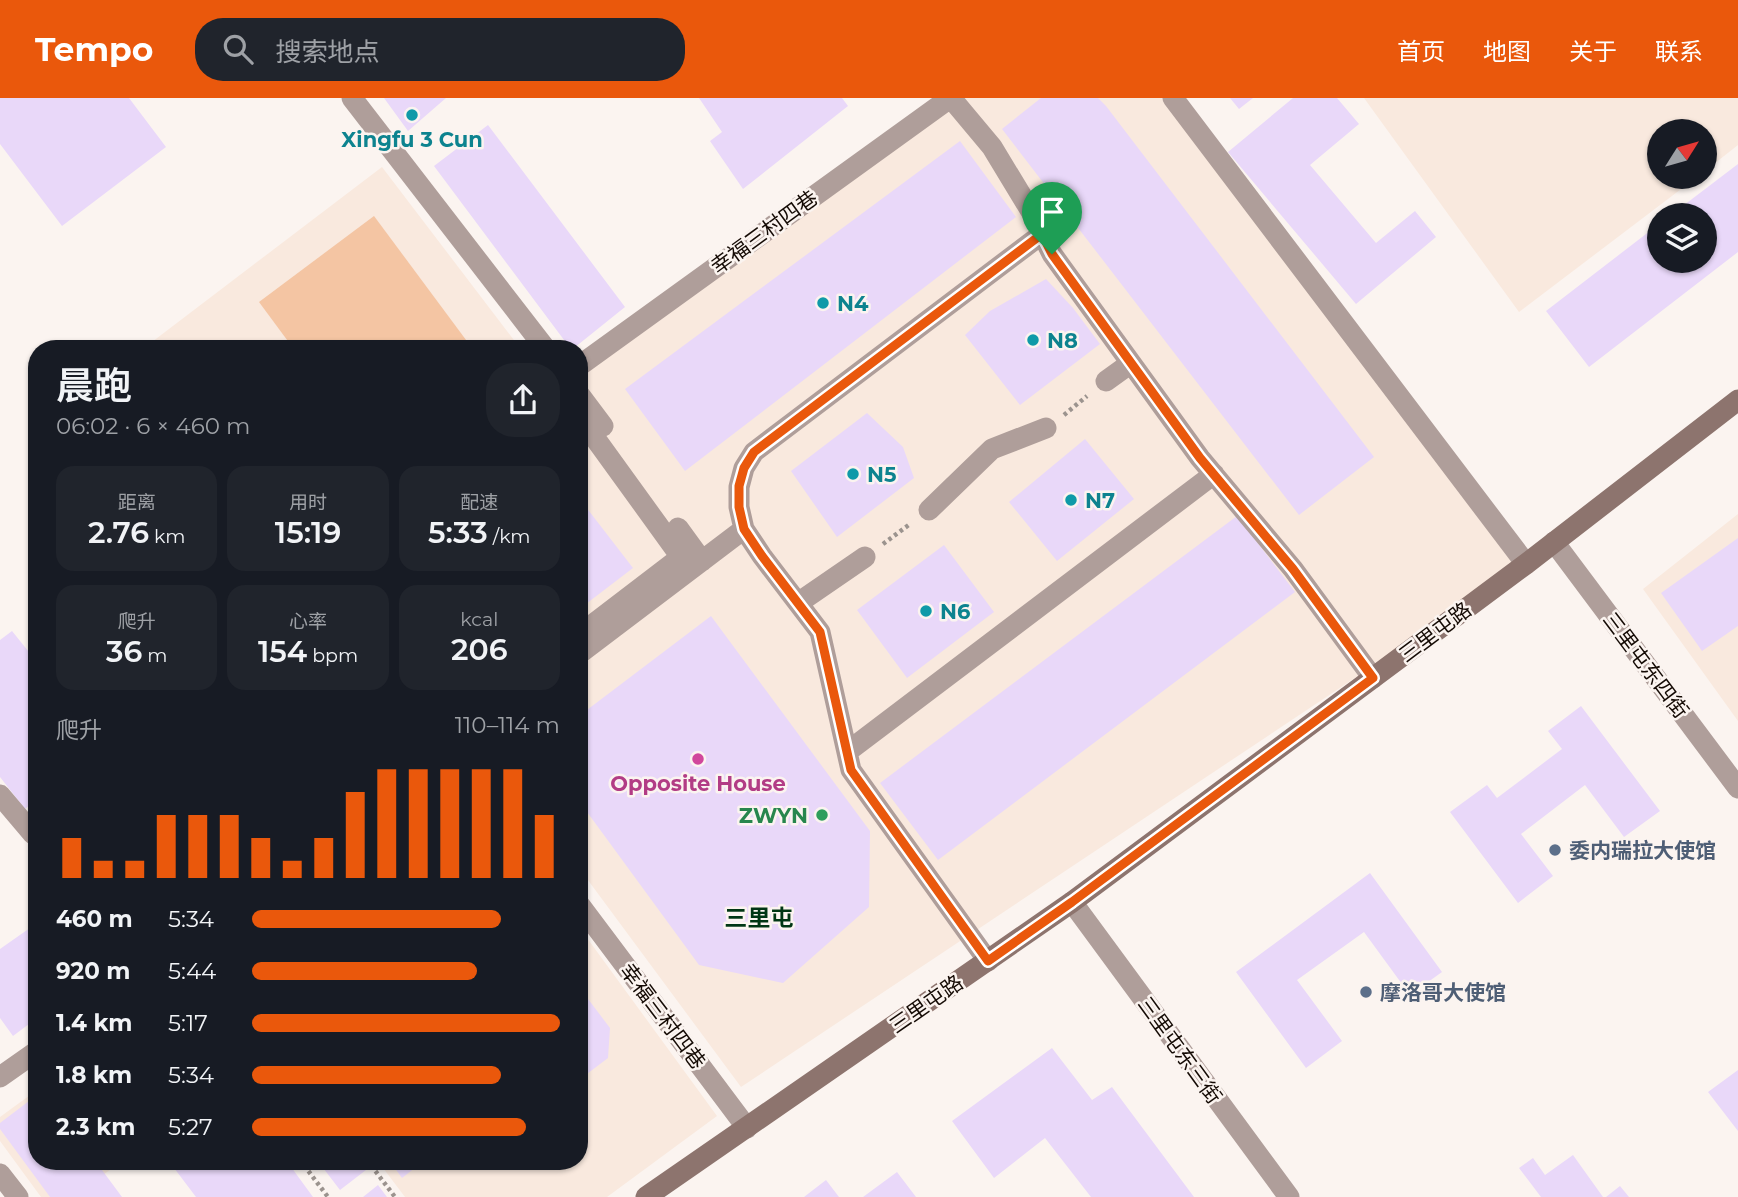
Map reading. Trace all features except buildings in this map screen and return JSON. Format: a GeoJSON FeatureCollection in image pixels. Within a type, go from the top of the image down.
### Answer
{"type":"FeatureCollection","features":[{"type":"Feature","properties":{"kind":"street"},"geometry":{"type":"LineString","coordinates":[[352,98],[539,340]]}},
{"type":"Feature","properties":{"kind":"street"},"geometry":{"type":"LineString","coordinates":[[950,98],[992,147],[1032,213],[1052,254],[1131,363],[1214,474],[1293,569],[1373,678]]}},
{"type":"Feature","properties":{"kind":"street","name":"幸福三村四巷"},"geometry":{"type":"LineString","coordinates":[[588,359],[950,98]]}},
{"type":"Feature","properties":{"kind":"street"},"geometry":{"type":"LineString","coordinates":[[1173,98],[1526,564]]}},
{"type":"Feature","properties":{"kind":"street"},"geometry":{"type":"LineString","coordinates":[[988,961],[851,770],[820,632],[744,529],[739,507],[739,486],[744,468],[754,452],[1042,234]]}},
{"type":"Feature","properties":{"kind":"street"},"geometry":{"type":"LineString","coordinates":[[1106,381],[1131,363]]}},
{"type":"Feature","properties":{"kind":"street","name":"三里屯路"},"geometry":{"type":"LineString","coordinates":[[646,1197],[1072,902],[1526,564],[1738,400]]}},
{"type":"Feature","properties":{"kind":"street"},"geometry":{"type":"LineString","coordinates":[[588,406],[702,561]]}},
{"type":"Feature","properties":{"kind":"street"},"geometry":{"type":"LineString","coordinates":[[588,428],[681,557],[588,628]]}},
{"type":"Feature","properties":{"kind":"street"},"geometry":{"type":"LineString","coordinates":[[929,510],[992,449],[1046,428]]}},
{"type":"Feature","properties":{"kind":"street"},"geometry":{"type":"LineString","coordinates":[[847,752],[1214,474]]}},
{"type":"Feature","properties":{"kind":"street"},"geometry":{"type":"LineString","coordinates":[[588,647],[744,529]]}},
{"type":"Feature","properties":{"kind":"street","name":"三里屯东四街"},"geometry":{"type":"LineString","coordinates":[[1555,542],[1738,788]]}},
{"type":"Feature","properties":{"kind":"street"},"geometry":{"type":"LineString","coordinates":[[798,603],[865,557]]}},
{"type":"Feature","properties":{"kind":"street"},"geometry":{"type":"LineString","coordinates":[[0,795],[28,828]]}},
{"type":"Feature","properties":{"kind":"street","name":"三里屯东三街"},"geometry":{"type":"LineString","coordinates":[[1072,902],[1289,1197]]}},
{"type":"Feature","properties":{"kind":"street","name":"幸福三村四巷"},"geometry":{"type":"LineString","coordinates":[[588,916],[747,1128]]}},
{"type":"Feature","properties":{"kind":"street"},"geometry":{"type":"LineString","coordinates":[[0,1077],[28,1057]]}},
{"type":"Feature","properties":{"kind":"street"},"geometry":{"type":"LineString","coordinates":[[0,1174],[18,1197]]}},
{"type":"Feature","properties":{"kind":"path"},"geometry":{"type":"LineString","coordinates":[[1046,428],[1106,381]]}},
{"type":"Feature","properties":{"kind":"path"},"geometry":{"type":"LineString","coordinates":[[865,557],[929,510]]}},
{"type":"Feature","properties":{"kind":"path"},"geometry":{"type":"LineString","coordinates":[[308,1170],[328,1197]]}},
{"type":"Feature","properties":{"kind":"path"},"geometry":{"type":"LineString","coordinates":[[375,1170],[395,1197]]}},
{"type":"Feature","properties":{"kind":"shaded area"},"geometry":{"type":"Polygon","coordinates":[[[952,98],[1173,98],[1526,564],[741,1087],[588,880],[588,370],[952,98]]]}},
{"type":"Feature","properties":{"kind":"shaded area"},"geometry":{"type":"Polygon","coordinates":[[[1364,98],[1738,98],[1738,145],[1717,162],[1717,119],[1647,119],[1647,189],[1681,189],[1663,203],[1647,203],[1647,215],[1519,312],[1364,98]]]}},
{"type":"Feature","properties":{"kind":"shaded area"},"geometry":{"type":"Polygon","coordinates":[[[382,167],[514,340],[155,340],[382,167]]]}},
{"type":"Feature","properties":{"kind":"shaded area"},"geometry":{"type":"Polygon","coordinates":[[[374,216],[466,340],[287,340],[259,302],[374,216]]]}},
{"type":"Feature","properties":{"kind":"shaded area"},"geometry":{"type":"Polygon","coordinates":[[[1738,514],[1738,721],[1643,589],[1738,514]]]}},
{"type":"Feature","properties":{"kind":"shaded area"},"geometry":{"type":"Polygon","coordinates":[[[588,939],[717,1116],[607,1197],[405,1197],[385,1170],[588,1170],[588,939]]]}},
{"type":"Feature","properties":{"kind":"shaded area"},"geometry":{"type":"Polygon","coordinates":[[[28,1097],[28,1170],[110,1170],[74,1197],[41,1197],[0,1141],[0,1117],[28,1097]]]}},
{"type":"Feature","properties":{"kind":"place","name":"Xingfu 3 Cun"},"geometry":{"type":"Point","coordinates":[412,115]}},
{"type":"Feature","properties":{"kind":"place","name":"N4"},"geometry":{"type":"Point","coordinates":[823,303]}},
{"type":"Feature","properties":{"kind":"place","name":"N8"},"geometry":{"type":"Point","coordinates":[1033,340]}},
{"type":"Feature","properties":{"kind":"place","name":"N5"},"geometry":{"type":"Point","coordinates":[853,474]}},
{"type":"Feature","properties":{"kind":"place","name":"N7"},"geometry":{"type":"Point","coordinates":[1071,500]}},
{"type":"Feature","properties":{"kind":"place","name":"N6"},"geometry":{"type":"Point","coordinates":[926,611]}},
{"type":"Feature","properties":{"kind":"place","name":"Opposite House"},"geometry":{"type":"Point","coordinates":[698,759]}},
{"type":"Feature","properties":{"kind":"place","name":"ZWYN"},"geometry":{"type":"Point","coordinates":[822,815]}},
{"type":"Feature","properties":{"kind":"place","name":"委内瑞拉大使馆"},"geometry":{"type":"Point","coordinates":[1555,850]}},
{"type":"Feature","properties":{"kind":"place","name":"摩洛哥大使馆"},"geometry":{"type":"Point","coordinates":[1366,992]}},
{"type":"Feature","properties":{"kind":"district","name":"三里屯"},"geometry":{"type":"Point","coordinates":[759,918]}},
{"type":"Feature","properties":{"kind":"route"},"geometry":{"type":"LineString","coordinates":[[1042,234],[1052,254],[1200,458],[1293,569],[1373,678],[1072,902],[988,961],[851,770],[820,632],[744,529],[739,507],[739,486],[744,468],[754,452],[1042,234]]}}]}
